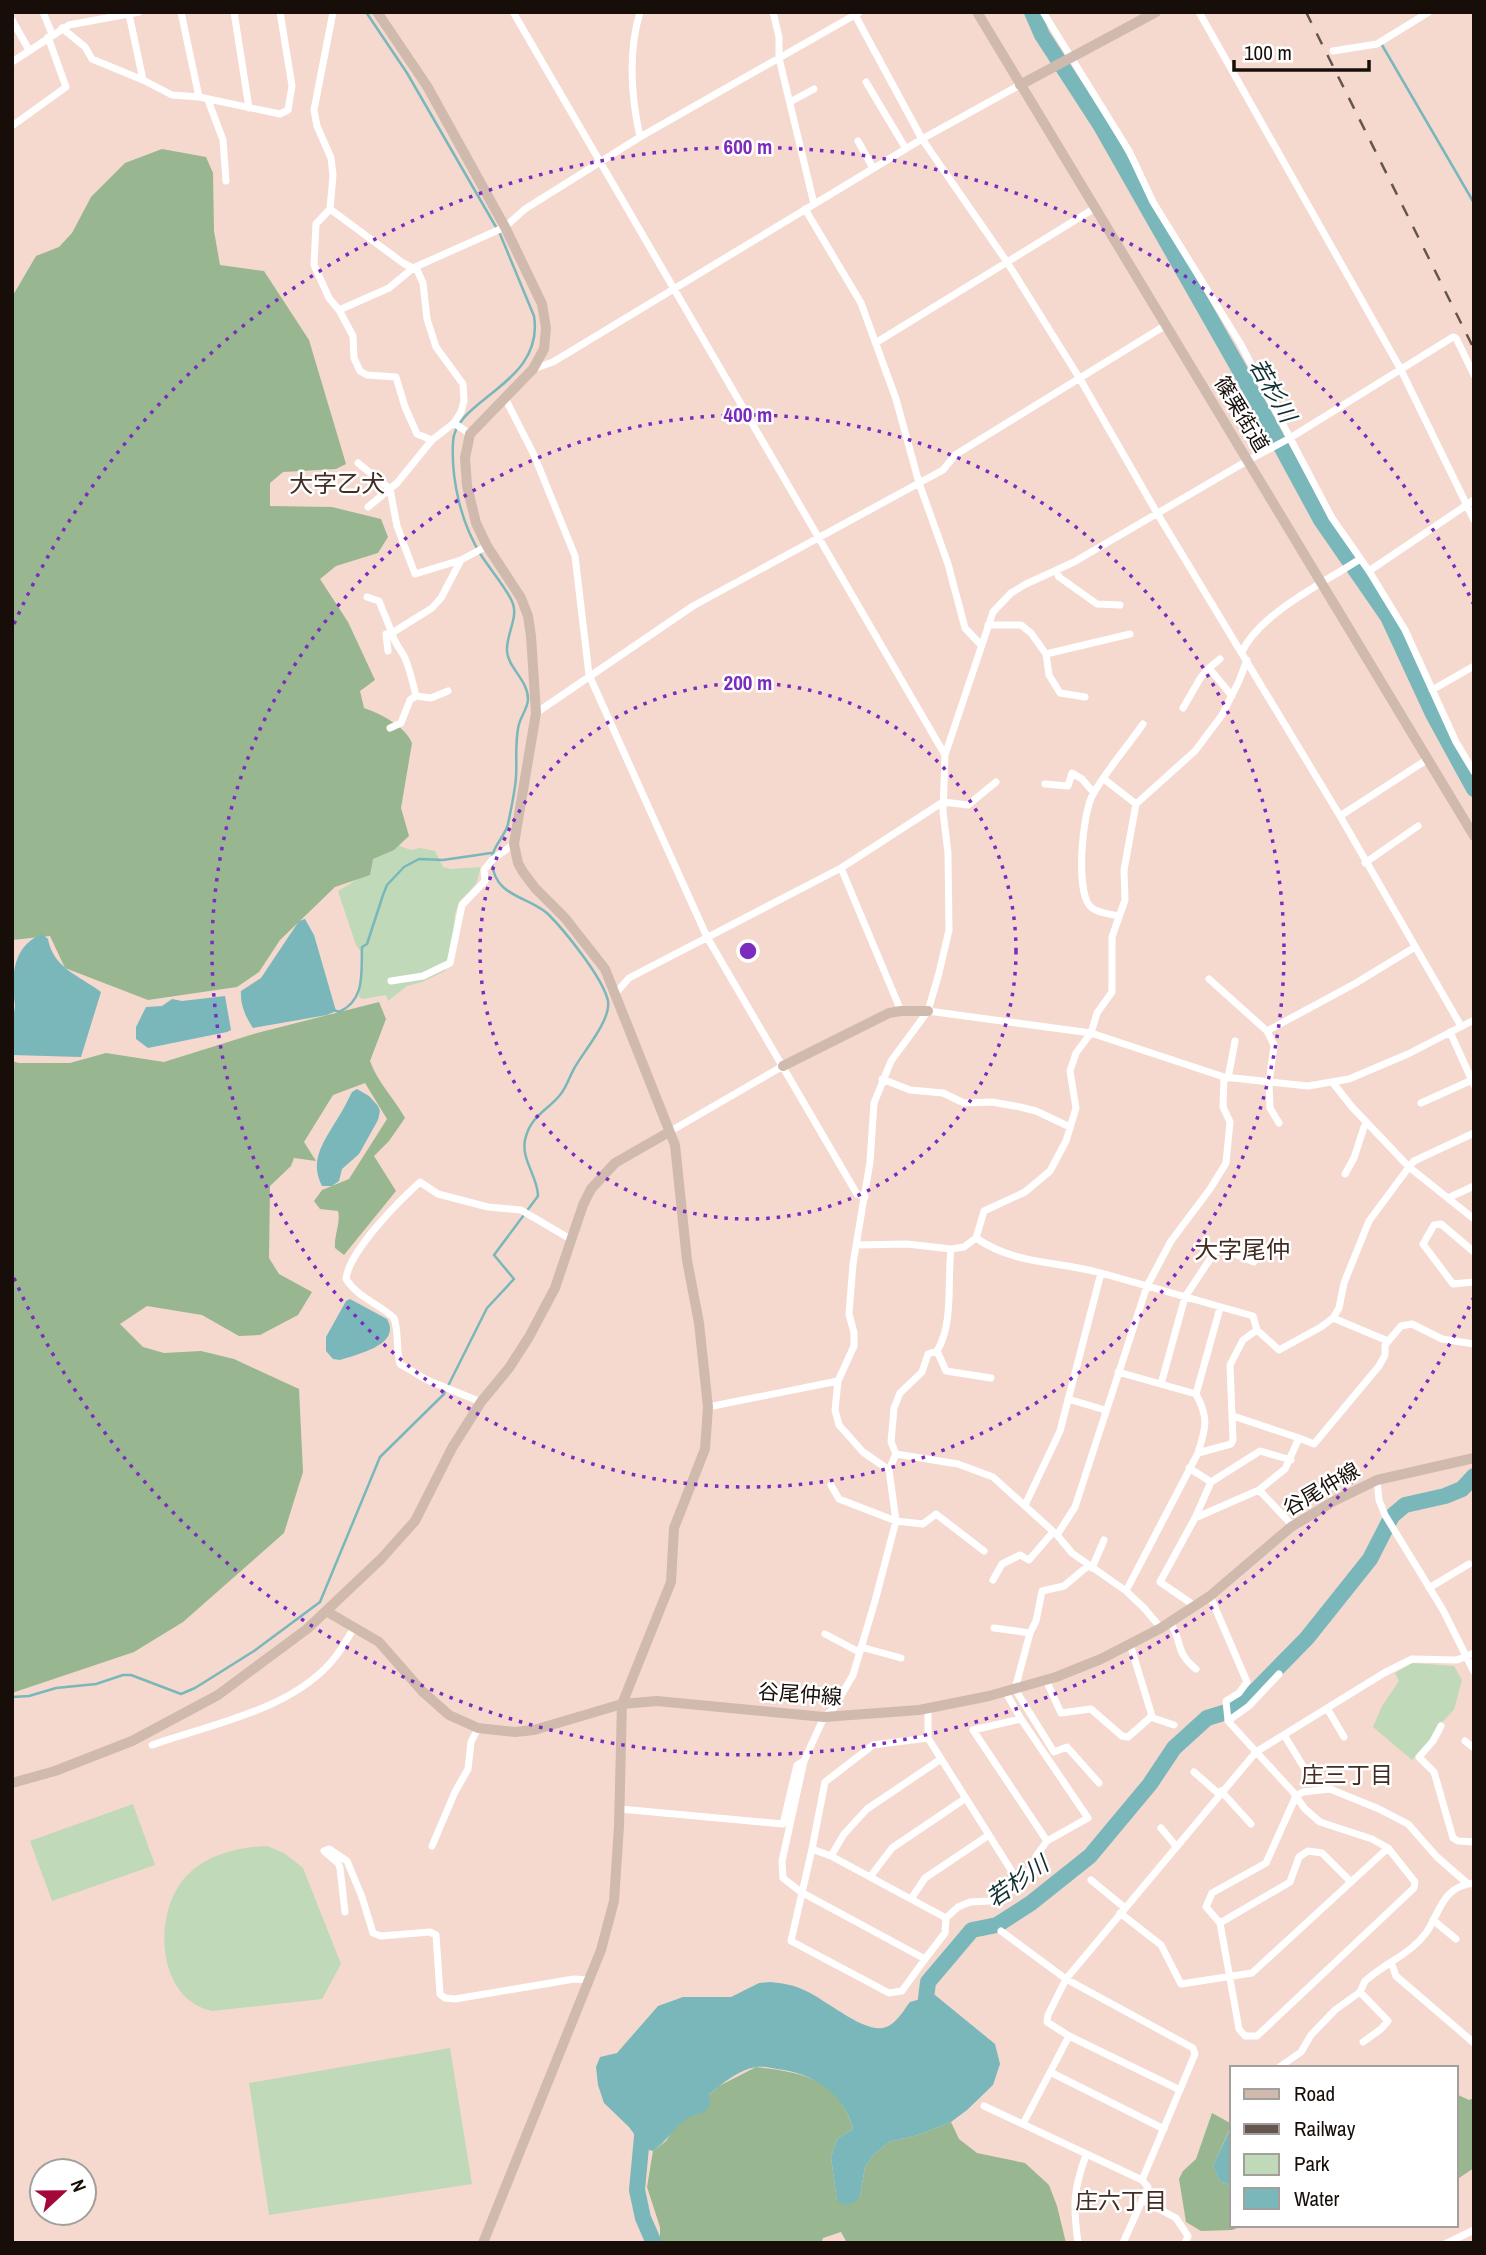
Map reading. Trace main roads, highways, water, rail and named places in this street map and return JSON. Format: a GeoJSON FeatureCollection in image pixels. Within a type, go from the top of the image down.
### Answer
{"type":"FeatureCollection","features":[{"type":"Feature","properties":{"kind":"water"},"geometry":{"type":"Polygon","coordinates":[[[305,919],[314,935],[336,1011],[327,1015],[253,1028],[244,1011],[241,991],[261,978],[299,921],[305,919]]]}},
{"type":"Feature","properties":{"kind":"water"},"geometry":{"type":"Polygon","coordinates":[[[42,934],[48,939],[61,964],[101,992],[81,1057],[12,1055],[15,1005],[13,984],[16,964],[25,946],[42,934]]]}},
{"type":"Feature","properties":{"kind":"water"},"geometry":{"type":"Polygon","coordinates":[[[225,996],[231,1030],[227,1032],[148,1048],[136,1039],[136,1027],[146,1007],[162,1006],[172,999],[182,1001],[225,996]]]}},
{"type":"Feature","properties":{"kind":"water"},"geometry":{"type":"Polygon","coordinates":[[[357,1089],[369,1096],[378,1106],[378,1120],[359,1154],[342,1169],[339,1181],[332,1186],[322,1186],[317,1168],[319,1152],[352,1092],[357,1089]]]}},
{"type":"Feature","properties":{"kind":"water"},"geometry":{"type":"Polygon","coordinates":[[[350,1299],[387,1319],[390,1328],[388,1336],[376,1347],[340,1360],[333,1359],[326,1351],[326,1337],[346,1301],[350,1299]]]}},
{"type":"Feature","properties":{"kind":"water"},"geometry":{"type":"Polygon","coordinates":[[[770,1982],[802,1989],[855,2020],[875,2028],[892,2024],[910,2002],[935,1995],[995,2044],[1000,2064],[993,2085],[951,2122],[918,2135],[889,2142],[873,2155],[865,2167],[860,2196],[855,2202],[845,2205],[837,2201],[831,2157],[837,2139],[853,2129],[849,2116],[825,2087],[790,2071],[758,2067],[737,2074],[709,2095],[710,2103],[705,2112],[681,2123],[653,2151],[645,2149],[629,2127],[604,2103],[596,2067],[600,2057],[617,2053],[658,2006],[683,1997],[731,1997],[759,1983],[770,1982]]]}},
{"type":"Feature","properties":{"kind":"water"},"geometry":{"type":"Polygon","coordinates":[[[1230,2129],[1230,2185],[1220,2181],[1213,2166],[1230,2129]]]}},
{"type":"Feature","properties":{"kind":"waterway"},"geometry":{"type":"LineString","coordinates":[[366,12],[407,73],[500,234],[534,316],[534,339],[526,358],[513,374],[468,414],[457,427],[453,442],[456,486],[468,529],[481,555],[513,604],[514,615],[507,651],[525,686],[528,699],[518,729],[515,783],[508,824],[492,857]]}},
{"type":"Feature","properties":{"kind":"waterway","name":"若杉川"},"geometry":{"type":"LineString","coordinates":[[1032,12],[1042,35],[1101,126],[1238,367],[1321,520],[1388,617],[1433,714],[1474,789]]}},
{"type":"Feature","properties":{"kind":"waterway"},"geometry":{"type":"LineString","coordinates":[[1382,45],[1474,203]]}},
{"type":"Feature","properties":{"kind":"waterway"},"geometry":{"type":"LineString","coordinates":[[334,1010],[339,1012],[348,1007],[358,993],[362,947],[367,944],[387,885],[404,867],[419,859],[443,860],[491,853]]}},
{"type":"Feature","properties":{"kind":"waterway"},"geometry":{"type":"LineString","coordinates":[[12,1697],[29,1696],[56,1688],[96,1684],[123,1675],[131,1675],[181,1694],[254,1651],[320,1602],[380,1457],[444,1394],[487,1308],[514,1279],[494,1255],[538,1196],[525,1155],[527,1132],[535,1119],[565,1088],[601,1026],[608,1009],[608,1001],[599,980],[564,932],[548,914],[499,883],[492,863]]}},
{"type":"Feature","properties":{"kind":"waterway","name":"若杉川"},"geometry":{"type":"LineString","coordinates":[[929,2017],[925,2007],[928,1982],[972,1930],[997,1925],[1031,1903],[1090,1856],[1150,1784],[1174,1748],[1207,1718],[1233,1710],[1307,1638],[1370,1559],[1392,1516],[1405,1505],[1445,1496],[1462,1489],[1474,1476]]}},
{"type":"Feature","properties":{"kind":"waterway","name":"若杉川"},"geometry":{"type":"LineString","coordinates":[[643,2126],[637,2190],[643,2218],[654,2243]]}},
{"type":"Feature","properties":{"kind":"railway"},"geometry":{"type":"LineString","coordinates":[[1306,12],[1474,349]]}},
{"type":"Feature","properties":{"kind":"district","name":"大字乙犬"},"geometry":{"type":"Point","coordinates":[337,483]}},
{"type":"Feature","properties":{"kind":"district","name":"大字尾仲"},"geometry":{"type":"Point","coordinates":[1242,1249]}},
{"type":"Feature","properties":{"kind":"district","name":"庄三丁目"},"geometry":{"type":"Point","coordinates":[1347,1774]}},
{"type":"Feature","properties":{"kind":"district","name":"庄六丁目"},"geometry":{"type":"Point","coordinates":[1121,2200]}}]}
